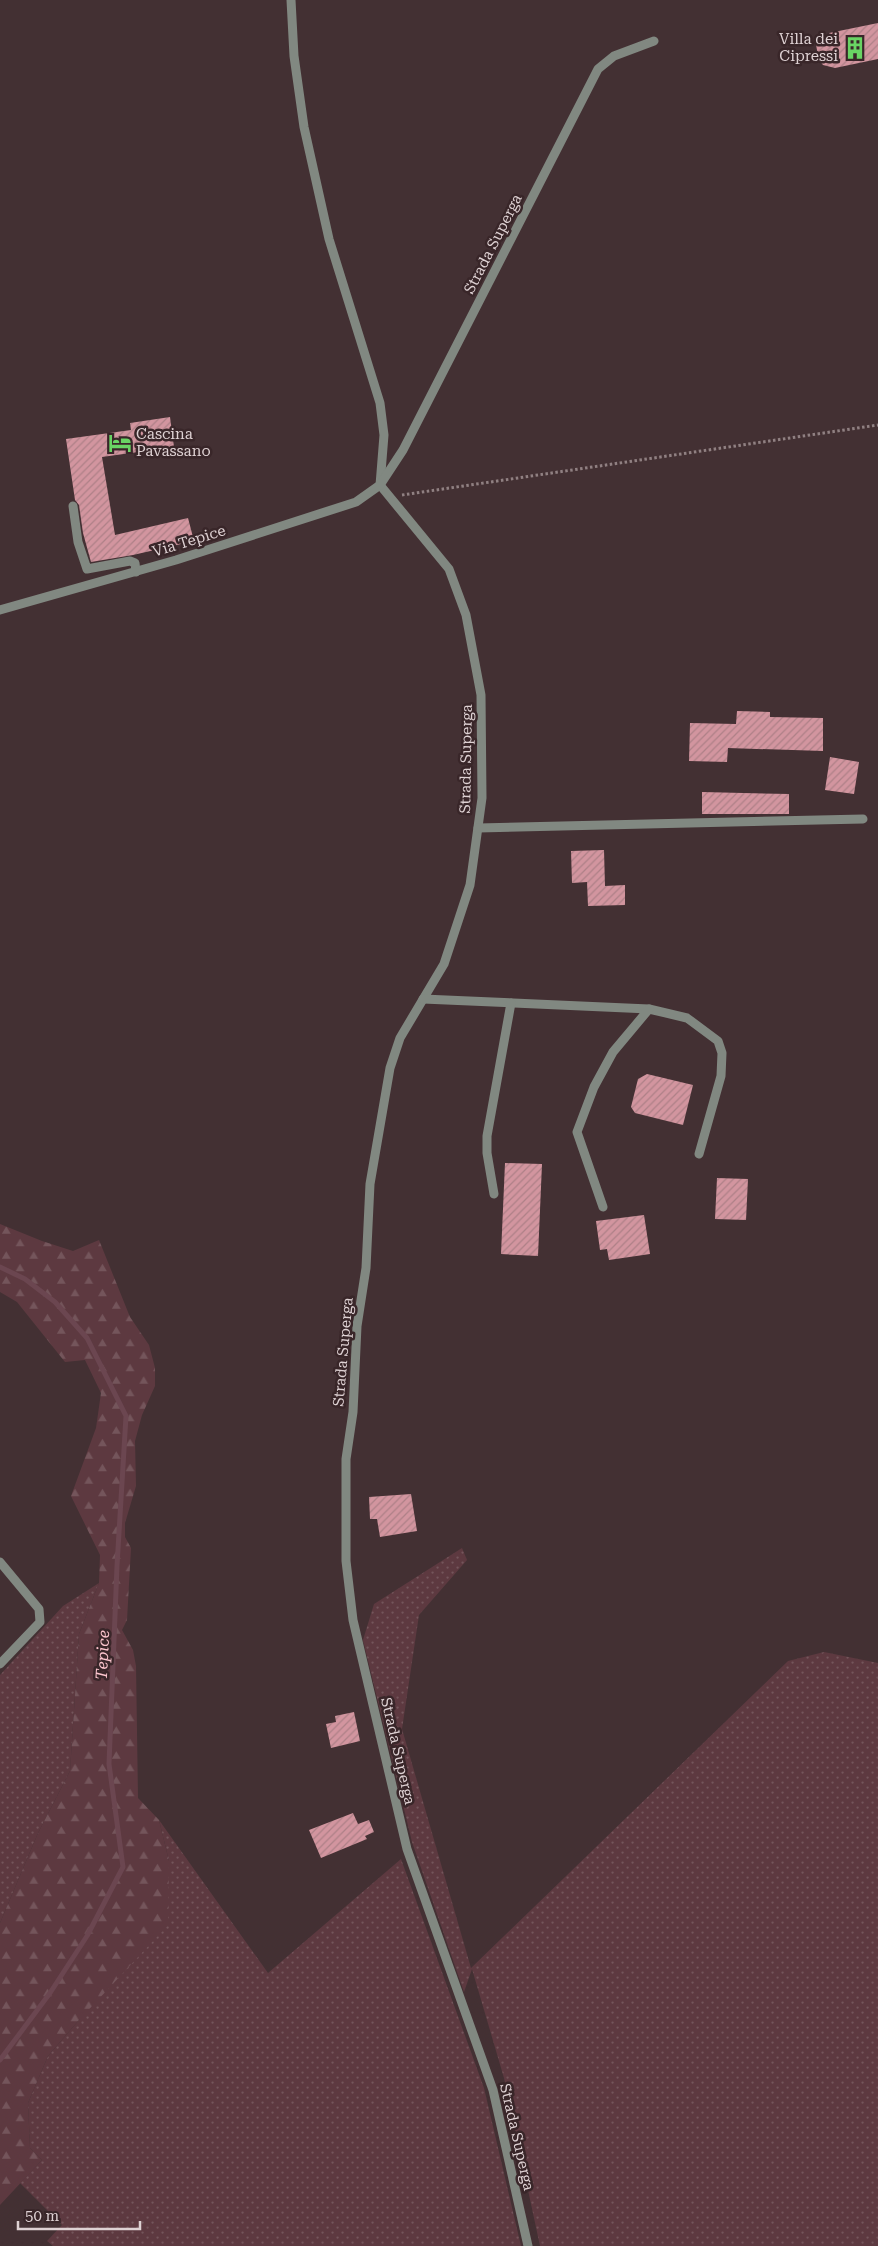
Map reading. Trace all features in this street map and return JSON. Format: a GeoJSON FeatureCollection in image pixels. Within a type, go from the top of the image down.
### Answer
{"type":"FeatureCollection","features":[{"type":"Feature","properties":{"kind":"street"},"geometry":{"type":"LineString","coordinates":[[291,0],[294,56],[304,127],[330,239],[380,403],[384,435],[380,485]]}},
{"type":"Feature","properties":{"kind":"street","name":"Strada Superga"},"geometry":{"type":"LineString","coordinates":[[528,2246],[493,2090],[407,1849],[353,1620],[346,1561],[346,1459],[353,1412],[357,1326],[366,1268],[370,1184],[390,1068],[400,1038],[444,964],[470,885],[482,798],[481,695],[466,614],[449,569],[380,485],[403,450],[598,69],[614,56],[654,41]]}},
{"type":"Feature","properties":{"kind":"street","name":"Via Tepice"},"geometry":{"type":"LineString","coordinates":[[0,610],[136,572],[356,502],[380,485]]}},
{"type":"Feature","properties":{"kind":"street"},"geometry":{"type":"LineString","coordinates":[[73,506],[78,542],[87,569],[130,561],[135,563],[136,572]]}},
{"type":"Feature","properties":{"kind":"street"},"geometry":{"type":"LineString","coordinates":[[478,828],[863,819]]}},
{"type":"Feature","properties":{"kind":"street"},"geometry":{"type":"LineString","coordinates":[[423,999],[649,1009],[687,1018],[718,1041],[722,1054],[721,1076],[699,1154]]}},
{"type":"Feature","properties":{"kind":"street"},"geometry":{"type":"LineString","coordinates":[[494,1194],[487,1153],[487,1136],[511,1003]]}},
{"type":"Feature","properties":{"kind":"street"},"geometry":{"type":"LineString","coordinates":[[603,1207],[577,1132],[594,1087],[613,1052],[649,1009]]}},
{"type":"Feature","properties":{"kind":"street"},"geometry":{"type":"LineString","coordinates":[[0,1562],[39,1609],[40,1622],[0,1664]]}},
{"type":"Feature","properties":{"kind":"path"},"geometry":{"type":"LineString","coordinates":[[389,496],[878,425]]}},
{"type":"Feature","properties":{"kind":"green space"},"geometry":{"type":"Polygon","coordinates":[[[0,1224],[73,1251],[99,1240],[130,1317],[149,1345],[155,1368],[155,1386],[142,1415],[135,1441],[136,1486],[125,1523],[125,1537],[131,1548],[127,1620],[122,1630],[133,1650],[136,1666],[138,1798],[159,1820],[169,1861],[168,1925],[48,2056],[28,2103],[30,2148],[42,2160],[0,2205],[0,1923],[38,1833],[70,1771],[79,1634],[99,1583],[100,1555],[71,1496],[96,1428],[101,1393],[85,1360],[65,1362],[17,1302],[0,1292],[0,1224]]]}},
{"type":"Feature","properties":{"kind":"green space"},"geometry":{"type":"Polygon","coordinates":[[[462,1548],[467,1560],[419,1615],[402,1729],[471,1968],[788,1661],[824,1652],[878,1663],[878,2246],[540,2246],[504,2078],[472,1969],[464,1992],[412,1842],[363,1640],[374,1604],[462,1548]]]}},
{"type":"Feature","properties":{"kind":"green space"},"geometry":{"type":"Polygon","coordinates":[[[99,1583],[79,1634],[70,1771],[38,1833],[0,1923],[0,1675],[63,1606],[99,1583]]]}},
{"type":"Feature","properties":{"kind":"green space"},"geometry":{"type":"Polygon","coordinates":[[[159,1820],[268,1973],[401,1859],[484,2088],[521,2246],[53,2246],[47,2241],[62,2225],[20,2183],[42,2160],[30,2148],[28,2103],[48,2056],[79,2020],[169,1861],[159,1820]]]}},
{"type":"Feature","properties":{"kind":"building","name":"Villa dei Cipressi"},"geometry":{"type":"Polygon","coordinates":[[[878,23],[878,59],[835,68],[823,65],[819,60],[815,40],[830,37],[829,33],[878,23]]]}},
{"type":"Feature","properties":{"kind":"building"},"geometry":{"type":"Polygon","coordinates":[[[170,417],[174,447],[102,457],[115,535],[188,518],[194,541],[133,555],[91,562],[83,533],[79,505],[75,500],[66,439],[131,430],[130,423],[170,417]]]}},
{"type":"Feature","properties":{"kind":"building"},"geometry":{"type":"Polygon","coordinates":[[[737,711],[770,712],[770,717],[823,718],[823,751],[728,748],[727,762],[689,761],[690,723],[736,724],[737,711]]]}},
{"type":"Feature","properties":{"kind":"building"},"geometry":{"type":"Polygon","coordinates":[[[830,757],[859,762],[854,794],[825,790],[830,757]]]}},
{"type":"Feature","properties":{"kind":"building"},"geometry":{"type":"Polygon","coordinates":[[[702,792],[789,794],[789,814],[702,814],[702,792]]]}},
{"type":"Feature","properties":{"kind":"building"},"geometry":{"type":"Polygon","coordinates":[[[604,850],[605,886],[625,885],[625,905],[588,906],[587,882],[572,883],[571,851],[604,850]]]}},
{"type":"Feature","properties":{"kind":"building"},"geometry":{"type":"Polygon","coordinates":[[[647,1074],[693,1085],[683,1125],[635,1113],[631,1107],[638,1079],[647,1074]]]}},
{"type":"Feature","properties":{"kind":"building"},"geometry":{"type":"Polygon","coordinates":[[[505,1163],[542,1164],[538,1256],[501,1254],[505,1163]]]}},
{"type":"Feature","properties":{"kind":"building"},"geometry":{"type":"Polygon","coordinates":[[[717,1178],[748,1179],[746,1220],[715,1219],[717,1178]]]}},
{"type":"Feature","properties":{"kind":"building"},"geometry":{"type":"Polygon","coordinates":[[[644,1215],[650,1254],[609,1260],[607,1249],[600,1250],[596,1221],[644,1215]]]}},
{"type":"Feature","properties":{"kind":"building"},"geometry":{"type":"Polygon","coordinates":[[[411,1494],[417,1531],[380,1537],[377,1519],[370,1519],[369,1497],[411,1494]]]}},
{"type":"Feature","properties":{"kind":"building"},"geometry":{"type":"Polygon","coordinates":[[[354,1712],[360,1741],[331,1748],[326,1724],[336,1722],[335,1716],[354,1712]]]}},
{"type":"Feature","properties":{"kind":"building"},"geometry":{"type":"Polygon","coordinates":[[[353,1813],[358,1824],[369,1820],[374,1832],[365,1836],[367,1839],[321,1858],[309,1830],[353,1813]]]}},
{"type":"Feature","properties":{"kind":"waterway","name":"Tepice"},"geometry":{"type":"LineString","coordinates":[[0,1267],[25,1279],[55,1302],[87,1338],[126,1416],[117,1566],[109,1764],[123,1867],[87,1936],[50,1993],[0,2060]]}},
{"type":"Feature","properties":{"kind":"place","name":"Villa dei Cipressi"},"geometry":{"type":"Point","coordinates":[855,48]}},
{"type":"Feature","properties":{"kind":"place","name":"Cascina Pavassano"},"geometry":{"type":"Point","coordinates":[120,443]}}]}
